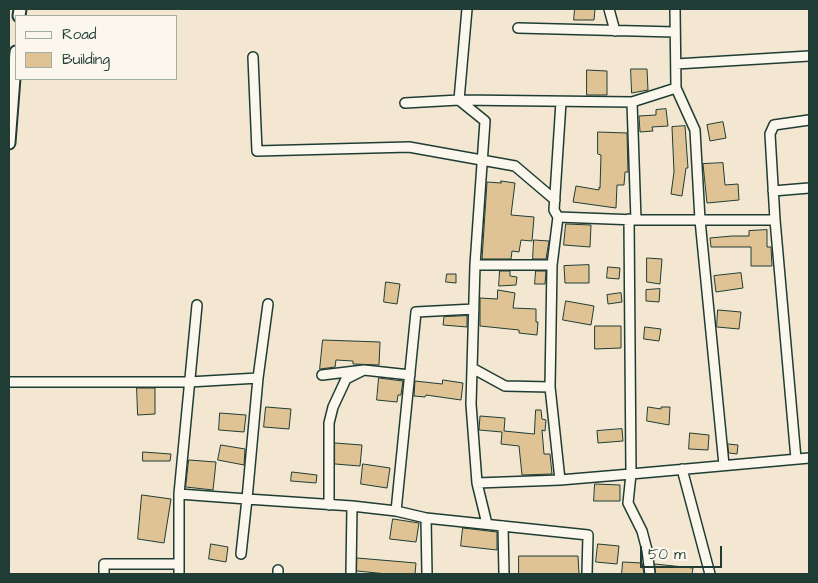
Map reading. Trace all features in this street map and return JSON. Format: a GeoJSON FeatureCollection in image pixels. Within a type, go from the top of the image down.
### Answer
{"type":"FeatureCollection","features":[{"type":"Feature","properties":{"kind":"street"},"geometry":{"type":"LineString","coordinates":[[459,100],[467,9]]}},
{"type":"Feature","properties":{"kind":"street"},"geometry":{"type":"LineString","coordinates":[[609,9],[615,31]]}},
{"type":"Feature","properties":{"kind":"street"},"geometry":{"type":"LineString","coordinates":[[675,9],[676,88],[695,130],[700,220],[724,465]]}},
{"type":"Feature","properties":{"kind":"street"},"geometry":{"type":"LineString","coordinates":[[518,28],[675,32]]}},
{"type":"Feature","properties":{"kind":"street"},"geometry":{"type":"LineString","coordinates":[[676,64],[809,56]]}},
{"type":"Feature","properties":{"kind":"street"},"geometry":{"type":"LineString","coordinates":[[253,57],[257,151],[409,147],[515,166],[555,200]]}},
{"type":"Feature","properties":{"kind":"street"},"geometry":{"type":"LineString","coordinates":[[9,143],[15,65]]}},
{"type":"Feature","properties":{"kind":"street"},"geometry":{"type":"LineString","coordinates":[[405,103],[459,100],[632,102],[676,88]]}},
{"type":"Feature","properties":{"kind":"street"},"geometry":{"type":"LineString","coordinates":[[459,100],[485,121],[475,265],[472,404],[477,483],[487,524]]}},
{"type":"Feature","properties":{"kind":"street"},"geometry":{"type":"LineString","coordinates":[[560,480],[550,387],[552,265],[558,217],[554,210],[561,102]]}},
{"type":"Feature","properties":{"kind":"street"},"geometry":{"type":"LineString","coordinates":[[632,102],[631,474],[628,503],[642,531],[648,550],[650,574]]}},
{"type":"Feature","properties":{"kind":"street"},"geometry":{"type":"LineString","coordinates":[[796,459],[775,220],[772,128],[774,125],[809,120]]}},
{"type":"Feature","properties":{"kind":"street"},"geometry":{"type":"LineString","coordinates":[[773,191],[809,188]]}},
{"type":"Feature","properties":{"kind":"street"},"geometry":{"type":"LineString","coordinates":[[558,217],[633,220],[775,220]]}},
{"type":"Feature","properties":{"kind":"street"},"geometry":{"type":"LineString","coordinates":[[475,265],[552,265]]}},
{"type":"Feature","properties":{"kind":"street"},"geometry":{"type":"LineString","coordinates":[[241,554],[258,378],[268,304]]}},
{"type":"Feature","properties":{"kind":"street"},"geometry":{"type":"LineString","coordinates":[[179,574],[179,494],[197,305]]}},
{"type":"Feature","properties":{"kind":"street"},"geometry":{"type":"LineString","coordinates":[[396,511],[416,312],[474,310]]}},
{"type":"Feature","properties":{"kind":"street"},"geometry":{"type":"LineString","coordinates":[[472,368],[505,386],[550,387]]}},
{"type":"Feature","properties":{"kind":"street"},"geometry":{"type":"LineString","coordinates":[[322,375],[364,370],[410,375]]}},
{"type":"Feature","properties":{"kind":"street"},"geometry":{"type":"LineString","coordinates":[[329,505],[329,423],[333,407],[346,379],[364,370]]}},
{"type":"Feature","properties":{"kind":"street"},"geometry":{"type":"LineString","coordinates":[[9,382],[189,382],[258,378]]}},
{"type":"Feature","properties":{"kind":"street"},"geometry":{"type":"LineString","coordinates":[[477,483],[560,480],[809,458]]}},
{"type":"Feature","properties":{"kind":"street"},"geometry":{"type":"LineString","coordinates":[[682,469],[710,574]]}},
{"type":"Feature","properties":{"kind":"street"},"geometry":{"type":"LineString","coordinates":[[179,494],[352,506],[396,511],[426,518],[588,535],[587,574]]}},
{"type":"Feature","properties":{"kind":"street"},"geometry":{"type":"LineString","coordinates":[[351,574],[352,506]]}},
{"type":"Feature","properties":{"kind":"street"},"geometry":{"type":"LineString","coordinates":[[426,518],[427,574]]}},
{"type":"Feature","properties":{"kind":"street"},"geometry":{"type":"LineString","coordinates":[[503,526],[504,574]]}},
{"type":"Feature","properties":{"kind":"street"},"geometry":{"type":"LineString","coordinates":[[104,574],[104,564],[179,564]]}},
{"type":"Feature","properties":{"kind":"building"},"geometry":{"type":"Polygon","coordinates":[[[575,9],[595,9],[594,20],[574,20],[575,9]]]}},
{"type":"Feature","properties":{"kind":"building"},"geometry":{"type":"Polygon","coordinates":[[[631,69],[647,69],[648,90],[632,93],[631,69]]]}},
{"type":"Feature","properties":{"kind":"building"},"geometry":{"type":"Polygon","coordinates":[[[587,70],[607,71],[607,95],[587,95],[587,70]]]}},
{"type":"Feature","properties":{"kind":"building"},"geometry":{"type":"Polygon","coordinates":[[[666,109],[668,126],[652,127],[653,131],[640,132],[639,116],[656,115],[656,110],[666,109]]]}},
{"type":"Feature","properties":{"kind":"building"},"geometry":{"type":"Polygon","coordinates":[[[723,122],[726,138],[710,141],[707,125],[723,122]]]}},
{"type":"Feature","properties":{"kind":"building"},"geometry":{"type":"Polygon","coordinates":[[[685,126],[688,168],[686,168],[682,196],[671,194],[674,172],[672,127],[685,126]]]}},
{"type":"Feature","properties":{"kind":"building"},"geometry":{"type":"Polygon","coordinates":[[[598,132],[627,133],[628,172],[625,172],[624,185],[617,185],[616,208],[573,202],[576,186],[599,190],[600,188],[601,155],[598,154],[598,132]]]}},
{"type":"Feature","properties":{"kind":"building"},"geometry":{"type":"Polygon","coordinates":[[[723,163],[725,185],[738,184],[739,200],[707,203],[703,164],[723,163]]]}},
{"type":"Feature","properties":{"kind":"building"},"geometry":{"type":"Polygon","coordinates":[[[501,181],[515,183],[511,215],[534,217],[532,241],[521,240],[519,252],[512,251],[511,259],[482,259],[487,182],[501,183],[501,181]]]}},
{"type":"Feature","properties":{"kind":"building"},"geometry":{"type":"Polygon","coordinates":[[[566,224],[591,225],[590,247],[564,245],[566,224]]]}},
{"type":"Feature","properties":{"kind":"building"},"geometry":{"type":"Polygon","coordinates":[[[767,230],[767,247],[771,247],[772,266],[751,266],[751,247],[711,247],[710,238],[749,236],[749,231],[767,230]]]}},
{"type":"Feature","properties":{"kind":"building"},"geometry":{"type":"Polygon","coordinates":[[[534,240],[549,241],[546,259],[533,259],[534,240]]]}},
{"type":"Feature","properties":{"kind":"building"},"geometry":{"type":"Polygon","coordinates":[[[647,258],[662,259],[660,284],[647,282],[647,258]]]}},
{"type":"Feature","properties":{"kind":"building"},"geometry":{"type":"Polygon","coordinates":[[[589,265],[589,283],[565,283],[564,266],[589,265]]]}},
{"type":"Feature","properties":{"kind":"building"},"geometry":{"type":"Polygon","coordinates":[[[608,267],[620,268],[619,279],[607,278],[608,267]]]}},
{"type":"Feature","properties":{"kind":"building"},"geometry":{"type":"Polygon","coordinates":[[[500,271],[510,271],[510,276],[517,277],[516,285],[499,286],[500,271]]]}},
{"type":"Feature","properties":{"kind":"building"},"geometry":{"type":"Polygon","coordinates":[[[536,271],[546,271],[545,284],[535,284],[536,271]]]}},
{"type":"Feature","properties":{"kind":"building"},"geometry":{"type":"Polygon","coordinates":[[[741,273],[743,288],[716,292],[714,276],[741,273]]]}},
{"type":"Feature","properties":{"kind":"building"},"geometry":{"type":"Polygon","coordinates":[[[447,274],[456,274],[456,283],[446,282],[447,274]]]}},
{"type":"Feature","properties":{"kind":"building"},"geometry":{"type":"Polygon","coordinates":[[[386,282],[400,284],[397,304],[384,302],[386,282]]]}},
{"type":"Feature","properties":{"kind":"building"},"geometry":{"type":"Polygon","coordinates":[[[660,289],[659,302],[646,301],[646,290],[660,289]]]}},
{"type":"Feature","properties":{"kind":"building"},"geometry":{"type":"Polygon","coordinates":[[[498,290],[515,293],[513,308],[536,309],[537,335],[519,333],[519,330],[480,326],[480,298],[497,299],[498,290]]]}},
{"type":"Feature","properties":{"kind":"building"},"geometry":{"type":"Polygon","coordinates":[[[621,293],[622,302],[608,304],[607,295],[621,293]]]}},
{"type":"Feature","properties":{"kind":"building"},"geometry":{"type":"Polygon","coordinates":[[[566,301],[594,306],[591,325],[563,320],[566,301]]]}},
{"type":"Feature","properties":{"kind":"building"},"geometry":{"type":"Polygon","coordinates":[[[718,310],[741,312],[739,329],[717,327],[718,310]]]}},
{"type":"Feature","properties":{"kind":"building"},"geometry":{"type":"Polygon","coordinates":[[[467,316],[467,327],[443,325],[444,317],[467,316]]]}},
{"type":"Feature","properties":{"kind":"building"},"geometry":{"type":"Polygon","coordinates":[[[595,326],[621,326],[621,348],[595,349],[595,326]]]}},
{"type":"Feature","properties":{"kind":"building"},"geometry":{"type":"Polygon","coordinates":[[[645,327],[661,329],[659,341],[644,339],[645,327]]]}},
{"type":"Feature","properties":{"kind":"building"},"geometry":{"type":"Polygon","coordinates":[[[323,340],[380,342],[379,365],[353,364],[353,361],[336,360],[335,367],[320,369],[323,340]]]}},
{"type":"Feature","properties":{"kind":"building"},"geometry":{"type":"Polygon","coordinates":[[[379,378],[403,381],[401,395],[398,395],[397,402],[377,400],[379,378]]]}},
{"type":"Feature","properties":{"kind":"building"},"geometry":{"type":"Polygon","coordinates":[[[443,380],[463,383],[461,400],[426,395],[425,397],[414,396],[415,381],[442,384],[443,380]]]}},
{"type":"Feature","properties":{"kind":"building"},"geometry":{"type":"Polygon","coordinates":[[[137,388],[155,388],[155,414],[138,415],[137,388]]]}},
{"type":"Feature","properties":{"kind":"building"},"geometry":{"type":"Polygon","coordinates":[[[266,407],[291,409],[289,429],[264,427],[266,407]]]}},
{"type":"Feature","properties":{"kind":"building"},"geometry":{"type":"Polygon","coordinates":[[[648,407],[661,409],[661,407],[670,407],[669,425],[647,421],[648,407]]]}},
{"type":"Feature","properties":{"kind":"building"},"geometry":{"type":"Polygon","coordinates":[[[536,410],[541,410],[542,419],[546,420],[545,431],[542,430],[544,454],[550,454],[552,474],[522,475],[519,446],[501,444],[502,432],[479,430],[480,416],[505,418],[504,431],[534,434],[536,410]]]}},
{"type":"Feature","properties":{"kind":"building"},"geometry":{"type":"Polygon","coordinates":[[[220,413],[246,415],[244,432],[219,430],[220,413]]]}},
{"type":"Feature","properties":{"kind":"building"},"geometry":{"type":"Polygon","coordinates":[[[622,429],[623,441],[598,443],[597,431],[622,429]]]}},
{"type":"Feature","properties":{"kind":"building"},"geometry":{"type":"Polygon","coordinates":[[[690,433],[709,435],[708,450],[689,449],[690,433]]]}},
{"type":"Feature","properties":{"kind":"building"},"geometry":{"type":"Polygon","coordinates":[[[335,443],[362,445],[360,466],[335,464],[335,443]]]}},
{"type":"Feature","properties":{"kind":"building"},"geometry":{"type":"Polygon","coordinates":[[[728,444],[738,445],[737,454],[729,453],[728,444]]]}},
{"type":"Feature","properties":{"kind":"building"},"geometry":{"type":"Polygon","coordinates":[[[221,445],[245,449],[244,465],[218,460],[221,445]]]}},
{"type":"Feature","properties":{"kind":"building"},"geometry":{"type":"Polygon","coordinates":[[[143,452],[171,454],[170,461],[143,461],[143,452]]]}},
{"type":"Feature","properties":{"kind":"building"},"geometry":{"type":"Polygon","coordinates":[[[189,460],[216,462],[213,490],[186,487],[189,460]]]}},
{"type":"Feature","properties":{"kind":"building"},"geometry":{"type":"Polygon","coordinates":[[[363,464],[390,468],[387,488],[361,484],[363,464]]]}},
{"type":"Feature","properties":{"kind":"building"},"geometry":{"type":"Polygon","coordinates":[[[292,472],[317,475],[316,483],[291,481],[292,472]]]}},
{"type":"Feature","properties":{"kind":"building"},"geometry":{"type":"Polygon","coordinates":[[[595,484],[620,485],[620,501],[594,501],[595,484]]]}},
{"type":"Feature","properties":{"kind":"building"},"geometry":{"type":"Polygon","coordinates":[[[142,495],[171,499],[164,543],[138,539],[142,495]]]}},
{"type":"Feature","properties":{"kind":"building"},"geometry":{"type":"Polygon","coordinates":[[[393,519],[419,523],[416,542],[390,539],[393,519]]]}},
{"type":"Feature","properties":{"kind":"building"},"geometry":{"type":"Polygon","coordinates":[[[463,528],[497,532],[497,550],[461,546],[463,528]]]}},
{"type":"Feature","properties":{"kind":"building"},"geometry":{"type":"Polygon","coordinates":[[[211,544],[228,547],[226,562],[209,559],[211,544]]]}},
{"type":"Feature","properties":{"kind":"building"},"geometry":{"type":"Polygon","coordinates":[[[598,544],[619,546],[617,564],[596,562],[598,544]]]}},
{"type":"Feature","properties":{"kind":"building"},"geometry":{"type":"Polygon","coordinates":[[[519,556],[578,556],[579,574],[519,574],[519,556]]]}},
{"type":"Feature","properties":{"kind":"building"},"geometry":{"type":"Polygon","coordinates":[[[357,558],[416,563],[415,574],[357,571],[357,558]]]}},
{"type":"Feature","properties":{"kind":"building"},"geometry":{"type":"Polygon","coordinates":[[[623,562],[642,563],[644,574],[622,574],[623,562]]]}},
{"type":"Feature","properties":{"kind":"building"},"geometry":{"type":"Polygon","coordinates":[[[655,564],[693,568],[692,574],[656,574],[655,564]]]}}]}
